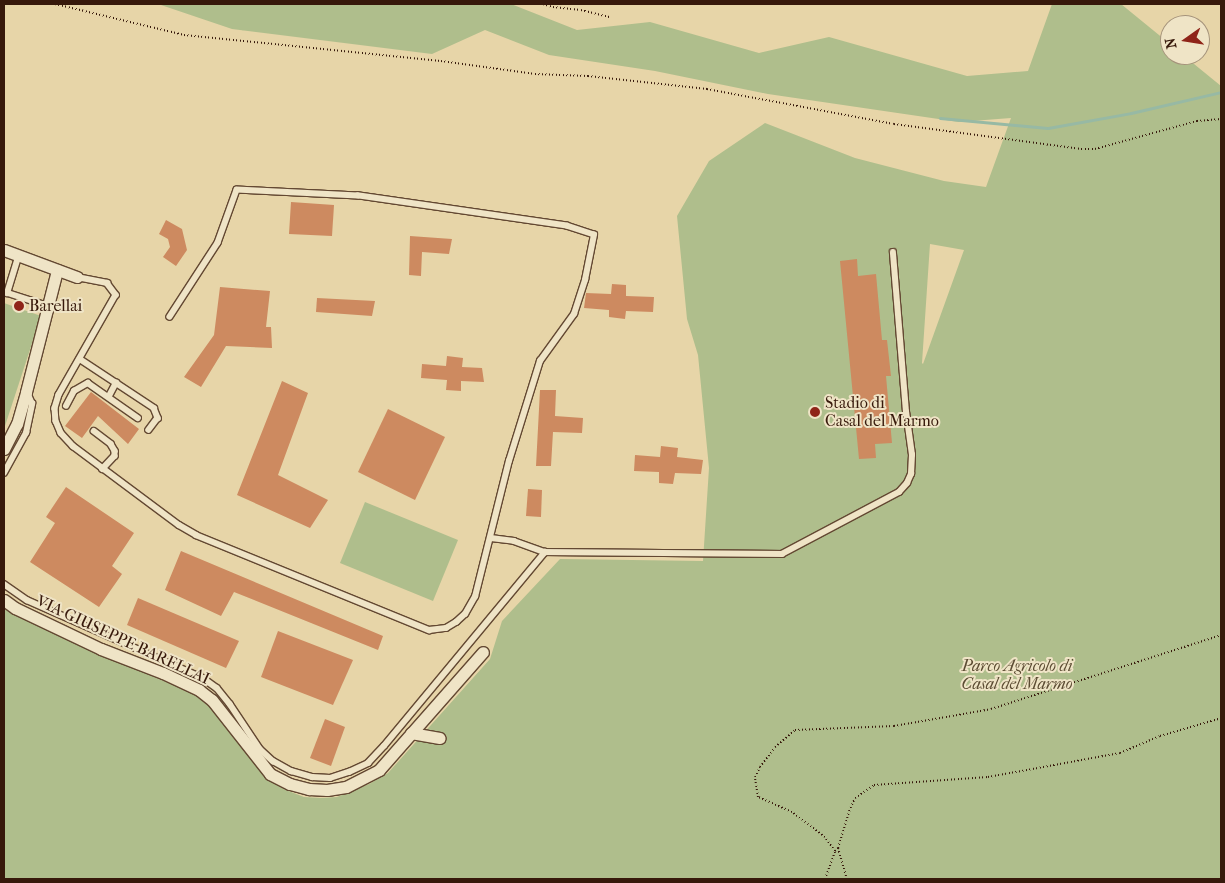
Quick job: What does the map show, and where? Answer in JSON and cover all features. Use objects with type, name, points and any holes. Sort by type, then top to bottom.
[{"type":"street","points":[[4,250],[77,277]]},
{"type":"street","points":[[4,449],[17,424],[57,270]]},
{"type":"street","name":"VIA GIUSEPPE BARELLAI","points":[[4,600],[15,608],[102,649],[163,673],[199,690],[212,700],[270,774],[290,784],[327,790],[358,781],[379,770],[483,652]]},
{"type":"street","points":[[411,733],[440,738]]},
{"type":"lane","points":[[77,277],[107,283],[116,295],[59,395],[55,408],[56,421],[61,433],[73,446],[179,525],[196,535],[429,630],[446,628],[465,614],[475,597],[509,461],[540,361],[574,314],[594,234],[568,226],[358,196],[237,190],[218,242],[170,317]]},
{"type":"lane","points":[[491,538],[514,541],[545,552],[782,554],[899,492],[907,483],[911,474],[912,455],[906,412],[894,253]]},
{"type":"lane","points":[[18,256],[8,293],[49,306]]},
{"type":"lane","points":[[80,359],[154,408],[158,418],[149,430]]},
{"type":"lane","points":[[109,396],[116,383]]},
{"type":"lane","points":[[66,406],[74,391],[82,384],[92,384],[138,418]]},
{"type":"lane","points":[[4,473],[26,434],[32,404],[26,392]]},
{"type":"lane","points":[[94,432],[111,444],[115,451],[115,456],[103,469]]},
{"type":"lane","points":[[4,584],[27,600],[203,678],[217,688],[260,749],[273,761],[291,771],[312,777],[330,778],[368,763],[545,552]]},
{"type":"path","points":[[56,4],[184,35],[441,61],[535,74],[588,76],[707,89],[894,124],[1082,149],[1094,149],[1196,121],[1221,119]]},
{"type":"path","points":[[543,4],[610,17]]},
{"type":"path","points":[[835,851],[825,837],[792,812],[758,797],[755,777],[774,747],[794,730],[894,726],[991,709],[1221,635]]},
{"type":"path","points":[[825,879],[855,798],[874,785],[988,777],[1120,753],[1160,736],[1221,718]]},
{"type":"path","points":[[838,848],[847,879]]},
{"type":"green space","name":"Parco Agricolo di Casal del Marmo","points":[[158,4],[511,4],[577,30],[650,22],[759,53],[829,37],[967,76],[1028,71],[1052,4],[1121,4],[1160,36],[1160,65],[1195,65],[1221,86],[1221,879],[4,879],[4,609],[103,656],[198,695],[224,723],[269,781],[286,790],[304,797],[337,797],[369,784],[388,773],[490,659],[502,621],[560,559],[703,561],[709,468],[698,355],[687,319],[677,216],[709,161],[765,123],[855,158],[944,181],[986,187],[1011,118],[959,122],[768,94],[655,71],[549,55],[485,30],[432,54],[232,29]],"holes":[[[930,244],[964,250],[923,364]]]},
{"type":"green space","points":[[4,303],[41,316],[4,429]]},
{"type":"green space","points":[[365,502],[458,540],[433,601],[340,563]]},
{"type":"building","points":[[291,202],[334,205],[332,236],[289,234]]},
{"type":"building","points":[[166,220],[182,229],[187,250],[176,266],[163,257],[170,247],[168,239],[159,234]]},
{"type":"building","points":[[410,236],[452,239],[449,254],[422,252],[421,276],[409,275]]},
{"type":"building","points":[[857,259],[858,276],[876,274],[882,340],[887,340],[891,376],[886,376],[892,443],[875,444],[876,458],[859,459],[840,261]]},
{"type":"building","points":[[612,284],[626,285],[626,296],[654,297],[653,312],[626,311],[625,319],[609,317],[609,310],[584,308],[586,293],[611,294]]},
{"type":"building","points":[[220,287],[270,291],[266,327],[271,327],[272,348],[226,346],[201,387],[184,377],[214,335]]},
{"type":"building","points":[[317,298],[375,301],[372,316],[316,312]]},
{"type":"building","points":[[447,356],[463,358],[462,367],[482,368],[484,382],[461,381],[461,391],[446,390],[447,380],[421,378],[422,364],[446,366]]},
{"type":"building","points":[[282,381],[308,393],[278,475],[328,500],[310,528],[237,495]]},
{"type":"building","points":[[540,390],[556,390],[555,416],[583,418],[582,433],[553,432],[551,466],[536,466]]},
{"type":"building","points":[[91,392],[139,429],[128,444],[98,416],[82,438],[65,426]]},
{"type":"building","points":[[388,409],[445,437],[415,500],[358,472]]},
{"type":"building","points":[[661,446],[678,448],[677,457],[703,460],[701,474],[675,473],[673,484],[659,483],[659,472],[634,471],[635,455],[660,457]]},
{"type":"building","points":[[66,487],[134,533],[112,566],[122,574],[99,607],[30,562],[55,523],[46,517]]},
{"type":"building","points":[[528,489],[542,490],[541,517],[526,516]]},
{"type":"building","points":[[181,551],[383,636],[378,650],[234,592],[221,616],[165,590]]},
{"type":"building","points":[[138,598],[239,641],[226,668],[127,625]]},
{"type":"building","points":[[278,631],[353,660],[333,705],[261,677]]},
{"type":"building","points":[[325,719],[345,727],[331,766],[310,758]]},
{"type":"waterway","points":[[940,118],[1048,128],[1131,113],[1221,92]]},
{"type":"place","name":"Barellai","points":[[19,306]]},
{"type":"place","name":"Stadio di Casal del Marmo","points":[[815,412]]}]
